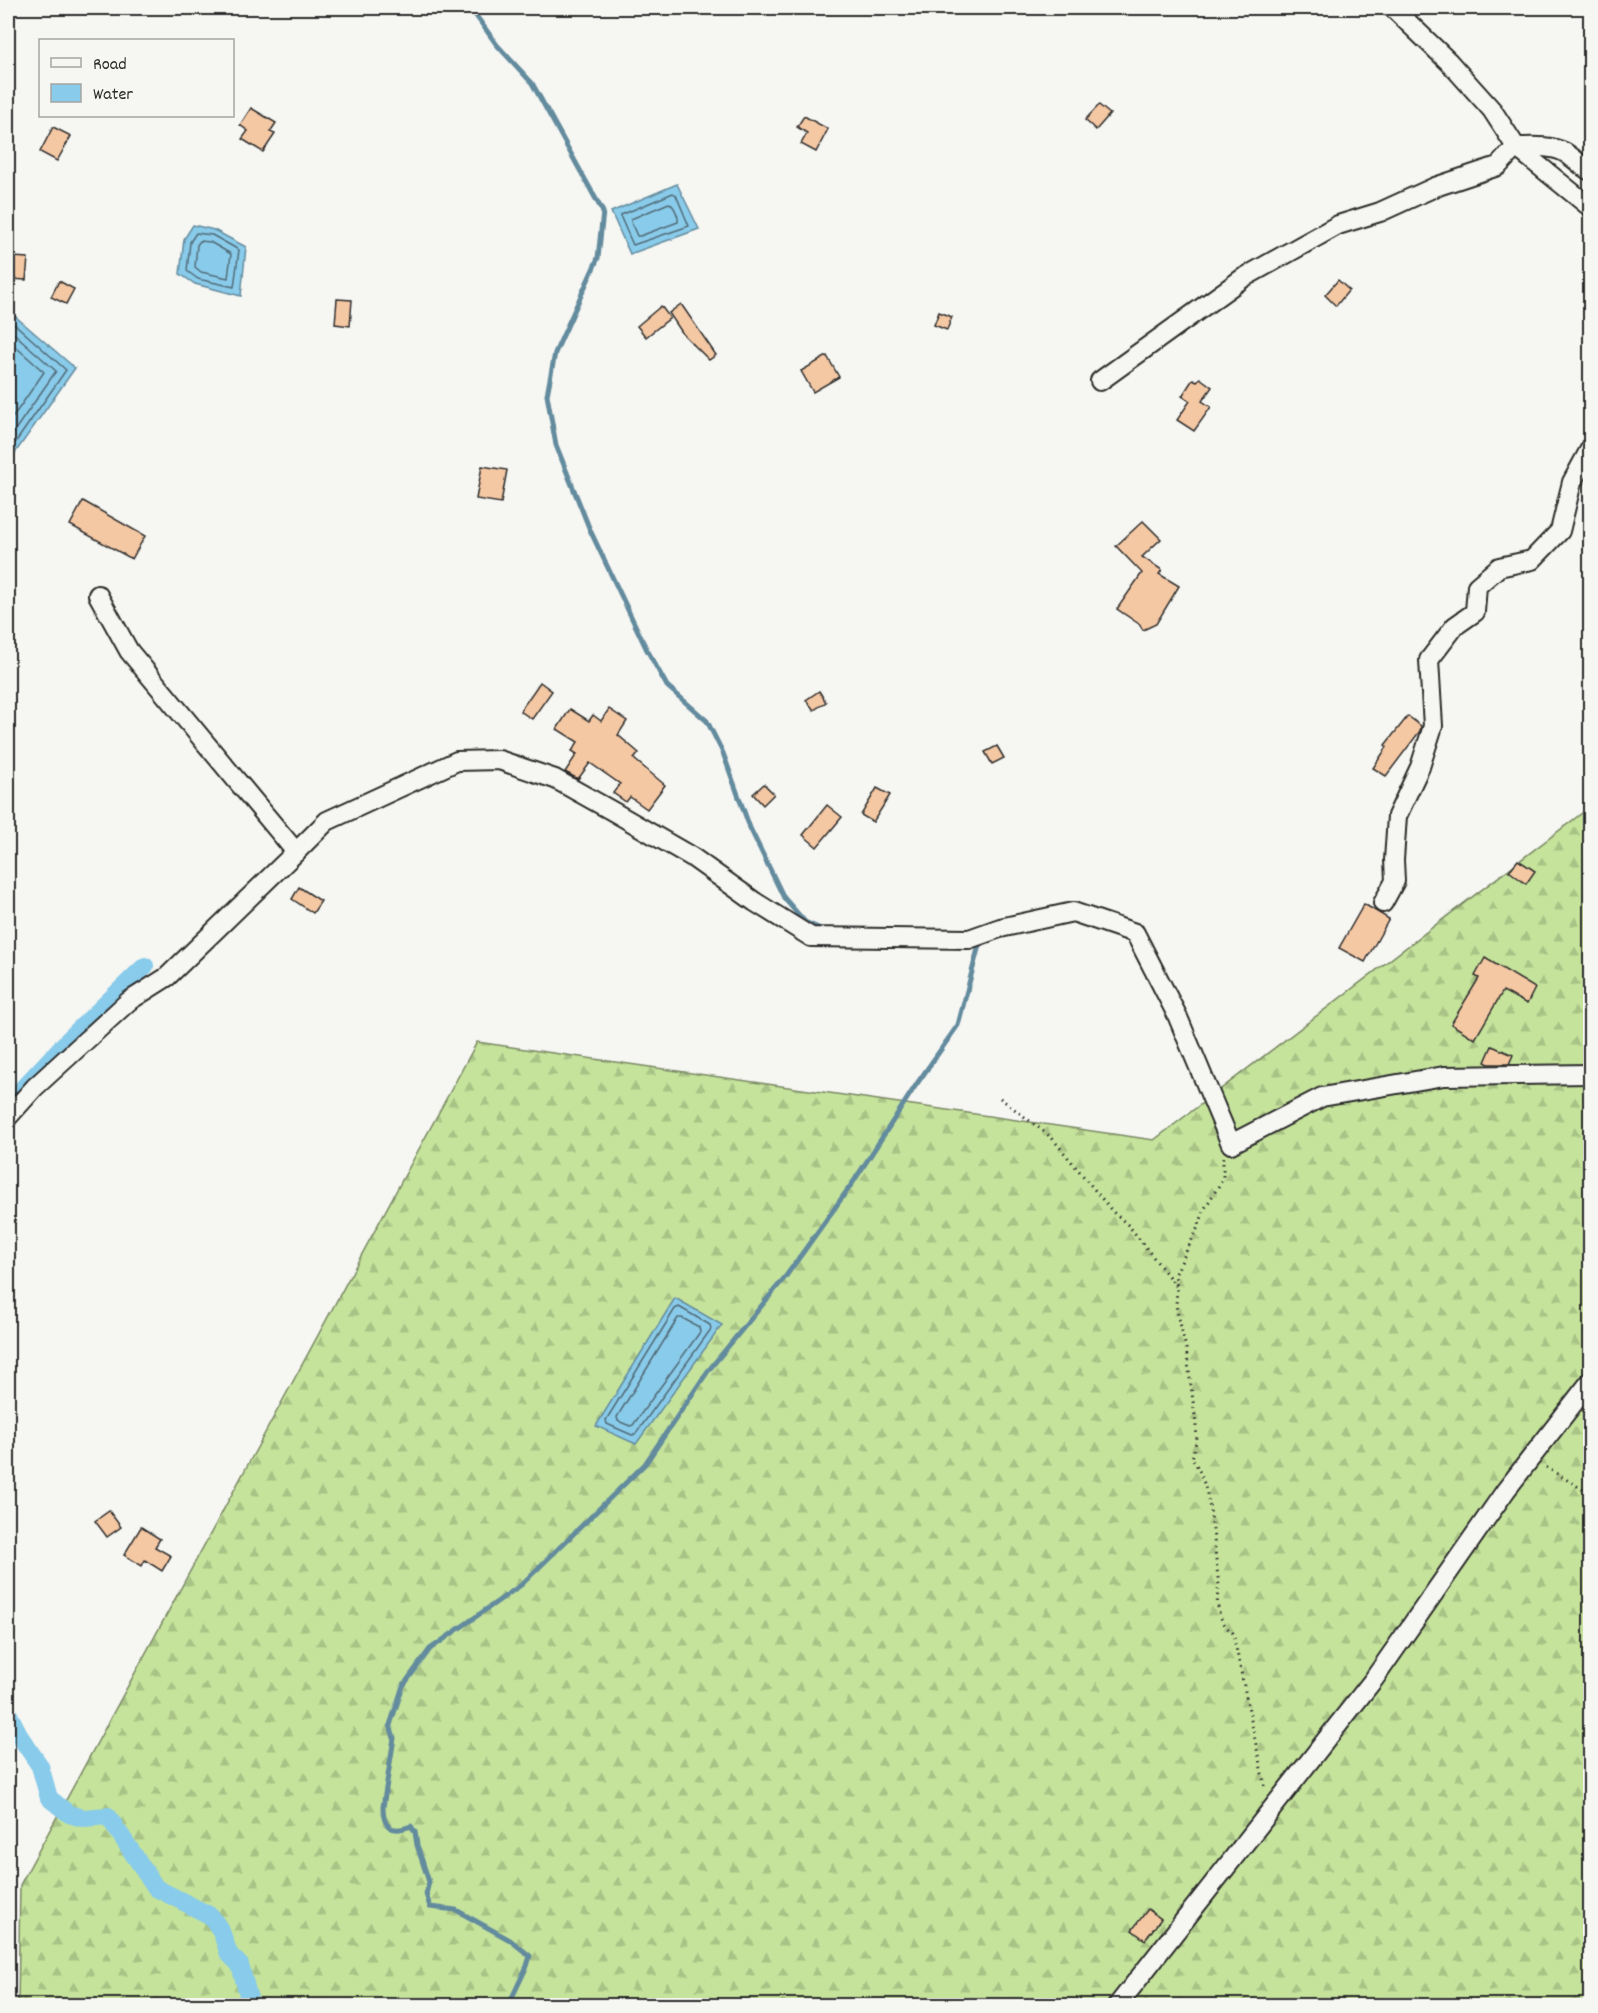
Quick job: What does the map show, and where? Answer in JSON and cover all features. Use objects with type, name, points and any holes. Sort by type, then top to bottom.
[{"type":"street","points":[[1393,8],[1449,62],[1492,110],[1516,147],[1590,207]]},
{"type":"street","points":[[1100,381],[1243,278],[1328,230],[1498,166],[1516,147],[1541,147],[1563,151],[1590,171]]},
{"type":"street","points":[[1383,903],[1395,881],[1397,816],[1420,767],[1433,726],[1430,660],[1455,626],[1475,612],[1477,586],[1499,567],[1532,560],[1560,531],[1572,482],[1590,449]]},
{"type":"street","points":[[98,595],[129,651],[296,852]]},
{"type":"street","points":[[8,1117],[35,1087],[129,1001],[167,977],[327,821],[458,761],[499,760],[555,779],[692,857],[755,902],[812,937],[969,939],[1000,928],[1073,912],[1135,933],[1177,1015],[1231,1144],[1322,1097],[1444,1076],[1590,1074]]},
{"type":"street","points":[[1117,2006],[1374,1679],[1506,1490],[1590,1382]]},
{"type":"path","points":[[1000,1098],[1052,1138],[1112,1211],[1129,1226],[1177,1287]]},
{"type":"path","points":[[1223,1150],[1223,1179],[1204,1208],[1199,1225],[1175,1275],[1176,1306],[1186,1348],[1195,1416],[1197,1437],[1191,1459],[1199,1468],[1209,1506],[1218,1586],[1218,1611],[1224,1625],[1233,1633],[1270,1811]]},
{"type":"path","points":[[1532,1458],[1590,1494]]},
{"type":"green space","points":[[1590,807],[1590,2005],[18,2006],[20,1885],[477,1042],[1154,1140]]},
{"type":"water","points":[[677,184],[699,229],[630,254],[611,212]]},
{"type":"water","points":[[193,225],[214,230],[246,247],[241,296],[195,284],[180,274],[184,239]]},
{"type":"water","points":[[9,311],[75,368],[8,463],[8,313]]},
{"type":"water","points":[[675,1298],[722,1325],[636,1444],[596,1426]]},
{"type":"building","points":[[1099,105],[1110,114],[1096,130],[1085,120]]},
{"type":"building","points":[[251,108],[276,123],[270,132],[275,134],[263,152],[242,139],[248,131],[240,125]]},
{"type":"building","points":[[804,116],[828,129],[816,152],[801,144],[807,133],[797,127]]},
{"type":"building","points":[[53,127],[71,136],[57,161],[40,152]]},
{"type":"building","points":[[12,257],[28,258],[26,280],[11,279]]},
{"type":"building","points":[[1338,280],[1349,290],[1336,306],[1325,295]]},
{"type":"building","points":[[59,281],[74,289],[66,304],[51,297]]},
{"type":"building","points":[[337,299],[352,300],[350,326],[335,324]]},
{"type":"building","points":[[681,304],[716,355],[709,360],[683,334],[669,313]]},
{"type":"building","points":[[661,306],[670,318],[646,337],[637,326]]},
{"type":"building","points":[[939,312],[952,317],[947,330],[934,325]]},
{"type":"building","points":[[827,356],[839,377],[813,392],[801,371]]},
{"type":"building","points":[[1200,378],[1212,387],[1202,401],[1211,407],[1194,431],[1177,420],[1190,401],[1182,396],[1193,379],[1197,381]]},
{"type":"building","points":[[482,466],[507,470],[501,503],[476,499]]},
{"type":"building","points":[[83,501],[145,536],[132,559],[70,525]]},
{"type":"building","points":[[1143,521],[1161,539],[1142,557],[1162,570],[1159,574],[1179,586],[1156,624],[1143,630],[1139,624],[1117,609],[1142,573],[1116,546]]},
{"type":"building","points":[[540,682],[552,691],[532,719],[520,711]]},
{"type":"building","points":[[819,691],[826,702],[814,710],[806,700]]},
{"type":"building","points":[[570,709],[589,721],[593,715],[601,721],[609,709],[627,721],[618,735],[639,753],[634,759],[665,785],[647,809],[630,797],[626,802],[613,793],[620,784],[590,763],[578,779],[565,772],[577,754],[572,751],[578,742],[557,729]]},
{"type":"building","points":[[1408,716],[1421,726],[1420,731],[1386,776],[1373,768],[1387,747],[1385,745]]},
{"type":"building","points":[[997,746],[1004,758],[992,764],[985,752]]},
{"type":"building","points":[[764,784],[774,794],[763,805],[753,794]]},
{"type":"building","points":[[877,788],[890,795],[873,822],[861,815]]},
{"type":"building","points":[[827,805],[842,817],[817,847],[803,835]]},
{"type":"building","points":[[1518,860],[1535,871],[1526,884],[1509,871]]},
{"type":"building","points":[[299,887],[321,901],[313,913],[292,899]]},
{"type":"building","points":[[1364,904],[1389,919],[1365,962],[1339,948]]},
{"type":"building","points":[[1485,958],[1535,988],[1527,1004],[1503,991],[1475,1039],[1451,1024],[1479,978],[1475,976]]},
{"type":"building","points":[[1492,1046],[1513,1055],[1509,1064],[1485,1062]]},
{"type":"building","points":[[109,1511],[121,1527],[107,1537],[95,1521]]},
{"type":"building","points":[[141,1527],[160,1539],[155,1547],[171,1556],[162,1571],[145,1560],[142,1566],[124,1555]]},
{"type":"building","points":[[1148,1909],[1161,1919],[1145,1940],[1132,1930]]},
{"type":"waterway","points":[[474,8],[474,13],[497,45],[532,83],[603,212],[598,258],[555,353],[547,395],[556,445],[590,530],[646,648],[667,686],[707,721],[723,753],[750,828],[784,898],[805,922],[823,930]]},
{"type":"waterway","points":[[508,2006],[530,1956],[510,1940],[456,1910],[430,1907],[426,1894],[429,1882],[415,1832],[411,1826],[393,1829],[387,1824],[383,1814],[394,1738],[390,1725],[403,1686],[430,1649],[521,1585],[645,1464],[708,1371],[786,1276],[854,1181],[958,1025],[979,945]]},
{"type":"waterway","points":[[8,1104],[70,1038],[145,966]]},
{"type":"waterway","points":[[8,1713],[40,1766],[49,1798],[69,1814],[83,1818],[108,1816],[156,1888],[211,1916],[221,1931],[229,1954],[240,1965],[251,2006]]}]
